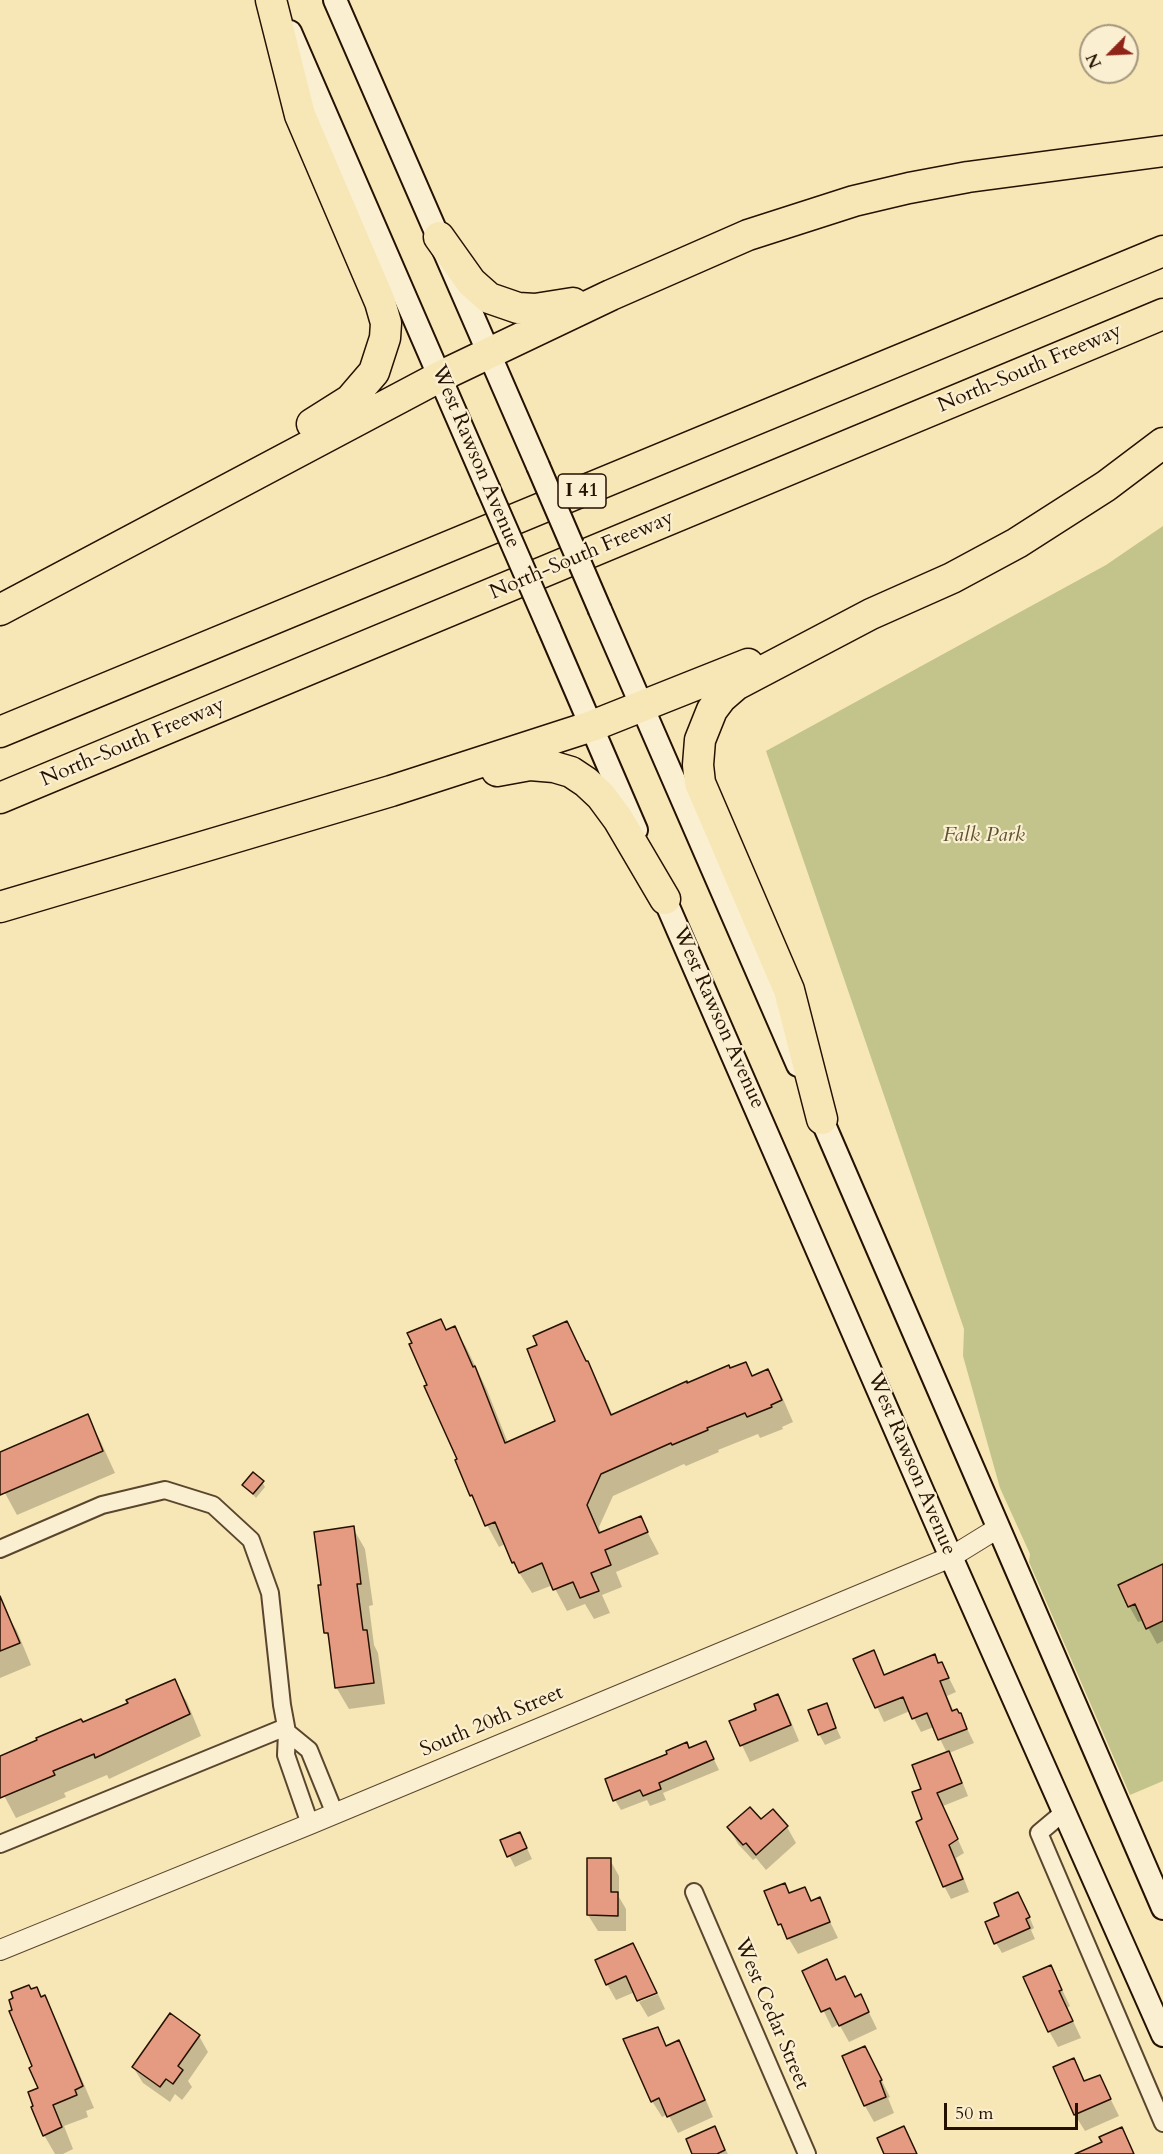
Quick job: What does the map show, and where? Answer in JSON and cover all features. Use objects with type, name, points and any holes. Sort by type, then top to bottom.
[{"type":"highway","points":[[174,516],[228,475],[350,400],[374,372],[385,338],[386,323],[380,302],[300,115],[271,0]]},
{"type":"highway","points":[[0,610],[441,376],[611,295],[748,235],[854,201],[909,188],[968,177],[1163,151]]},
{"type":"highway","points":[[439,237],[471,282],[489,298],[504,305],[535,309],[611,295]]},
{"type":"highway","name":"I 41","points":[[0,732],[1163,251]]},
{"type":"highway","name":"North-South Freeway","points":[[0,798],[1163,314]]},
{"type":"highway","points":[[0,907],[391,791],[592,726],[641,707],[871,614],[952,578],[1017,543],[1106,486],[1163,443]]},
{"type":"highway","points":[[822,1119],[789,990],[700,783],[698,753],[702,733],[712,710],[721,698],[736,685],[871,614]]},
{"type":"highway","points":[[391,791],[448,784],[530,765],[554,767],[571,772],[586,782],[618,819],[665,899]]},
{"type":"main road","name":"West Rawson Avenue","points":[[276,0],[441,376],[951,1557],[1163,2035]]},
{"type":"main road","points":[[336,2],[1163,1908]]},
{"type":"street","points":[[0,1550],[102,1505],[165,1490],[213,1505],[251,1540],[270,1593],[286,1730],[286,1755],[310,1824]]},
{"type":"street","name":"South 20th Street","points":[[0,1950],[335,1814],[951,1557],[998,1528]]},
{"type":"street","points":[[286,1730],[309,1750],[335,1814]]},
{"type":"street","points":[[0,1844],[286,1730]]},
{"type":"street","points":[[1064,1812],[1040,1833],[1163,2123]]},
{"type":"street","name":"West Cedar Street","points":[[694,1892],[807,2154]]},
{"type":"green space","name":"Falk Park","points":[[1163,526],[1163,1781],[1130,1795],[1029,1562],[1030,1554],[1000,1488],[963,1356],[964,1329],[766,751],[1106,565]]},
{"type":"building","points":[[441,1319],[446,1330],[455,1326],[473,1367],[475,1366],[505,1443],[555,1421],[527,1349],[537,1345],[533,1336],[567,1321],[588,1361],[611,1415],[687,1381],[687,1383],[729,1365],[730,1368],[746,1362],[752,1376],[768,1369],[782,1400],[771,1405],[772,1407],[747,1417],[745,1413],[601,1474],[587,1505],[599,1533],[641,1516],[648,1532],[605,1550],[611,1565],[591,1573],[599,1591],[580,1598],[573,1582],[553,1590],[542,1563],[519,1573],[514,1562],[512,1563],[495,1522],[485,1526],[472,1495],[470,1496],[455,1460],[457,1459],[424,1386],[427,1385],[409,1344],[412,1343],[407,1333]]},
{"type":"building","points":[[88,1414],[103,1451],[0,1495],[0,1452]]},
{"type":"building","points":[[253,1472],[264,1481],[253,1494],[242,1485]]},
{"type":"building","points":[[354,1526],[361,1584],[357,1584],[363,1630],[367,1630],[374,1683],[335,1688],[328,1633],[324,1633],[314,1532]]},
{"type":"building","points":[[1163,1564],[1163,1621],[1146,1629],[1135,1604],[1128,1607],[1118,1585]]},
{"type":"building","points":[[0,1596],[20,1643],[0,1651]]},
{"type":"building","points":[[874,1650],[884,1675],[935,1654],[938,1663],[942,1662],[949,1678],[940,1681],[952,1711],[957,1709],[961,1713],[967,1729],[938,1740],[927,1713],[912,1719],[903,1697],[875,1708],[853,1659]]},
{"type":"building","points":[[175,1679],[190,1714],[95,1758],[94,1754],[53,1771],[55,1775],[0,1798],[0,1756],[81,1719],[83,1722],[128,1703],[126,1700]]},
{"type":"building","points":[[778,1694],[791,1725],[740,1746],[729,1721],[756,1710],[754,1704]]},
{"type":"building","points":[[827,1703],[836,1728],[818,1735],[808,1710]]},
{"type":"building","points":[[706,1741],[714,1759],[659,1783],[661,1789],[643,1796],[640,1790],[613,1801],[605,1779],[667,1754],[666,1751],[687,1742],[689,1748]]},
{"type":"building","points":[[949,1751],[962,1783],[937,1793],[958,1839],[949,1845],[963,1879],[943,1887],[916,1822],[922,1819],[912,1792],[921,1789],[912,1765]]},
{"type":"building","points":[[750,1807],[761,1819],[773,1809],[788,1826],[756,1855],[746,1843],[743,1845],[727,1827]]},
{"type":"building","points":[[520,1832],[527,1848],[507,1857],[500,1840]]},
{"type":"building","points":[[587,1858],[611,1858],[611,1892],[618,1892],[618,1916],[587,1915]]},
{"type":"building","points":[[785,1883],[789,1893],[805,1887],[811,1901],[820,1897],[830,1922],[787,1939],[781,1924],[778,1925],[764,1891]]},
{"type":"building","points":[[1018,1892],[1030,1917],[1026,1919],[1030,1928],[994,1944],[985,1922],[999,1916],[994,1903]]},
{"type":"building","points":[[633,1943],[657,1993],[637,2001],[626,1976],[606,1985],[595,1960]]},
{"type":"building","points":[[827,1959],[836,1980],[845,1976],[855,1997],[861,1994],[869,2012],[839,2026],[830,2008],[821,2012],[802,1971]]},
{"type":"building","points":[[1051,1965],[1062,1990],[1059,1991],[1073,2021],[1048,2032],[1023,1977]]},
{"type":"building","points":[[29,1985],[31,1989],[37,1987],[41,1997],[45,1995],[83,2086],[75,2090],[77,2095],[53,2105],[62,2127],[43,2136],[31,2107],[33,2106],[28,2092],[38,2088],[29,2068],[32,2066],[9,2011],[12,2010],[9,2000],[13,1998],[11,1992]]},
{"type":"building","points":[[170,2013],[200,2035],[178,2066],[183,2070],[173,2084],[166,2079],[160,2087],[132,2067]]},
{"type":"building","points":[[658,2027],[666,2046],[679,2040],[705,2100],[667,2117],[659,2098],[651,2102],[623,2039]]},
{"type":"building","points":[[865,2046],[882,2080],[880,2081],[886,2097],[864,2106],[842,2056]]},
{"type":"building","points":[[1074,2058],[1084,2081],[1100,2075],[1111,2099],[1074,2115],[1053,2067]]},
{"type":"building","points":[[715,2126],[725,2150],[717,2154],[692,2154],[686,2139]]},
{"type":"building","points":[[904,2126],[917,2154],[884,2154],[877,2138]]},
{"type":"building","points":[[1122,2127],[1134,2154],[1075,2154],[1102,2142],[1099,2137]]}]
